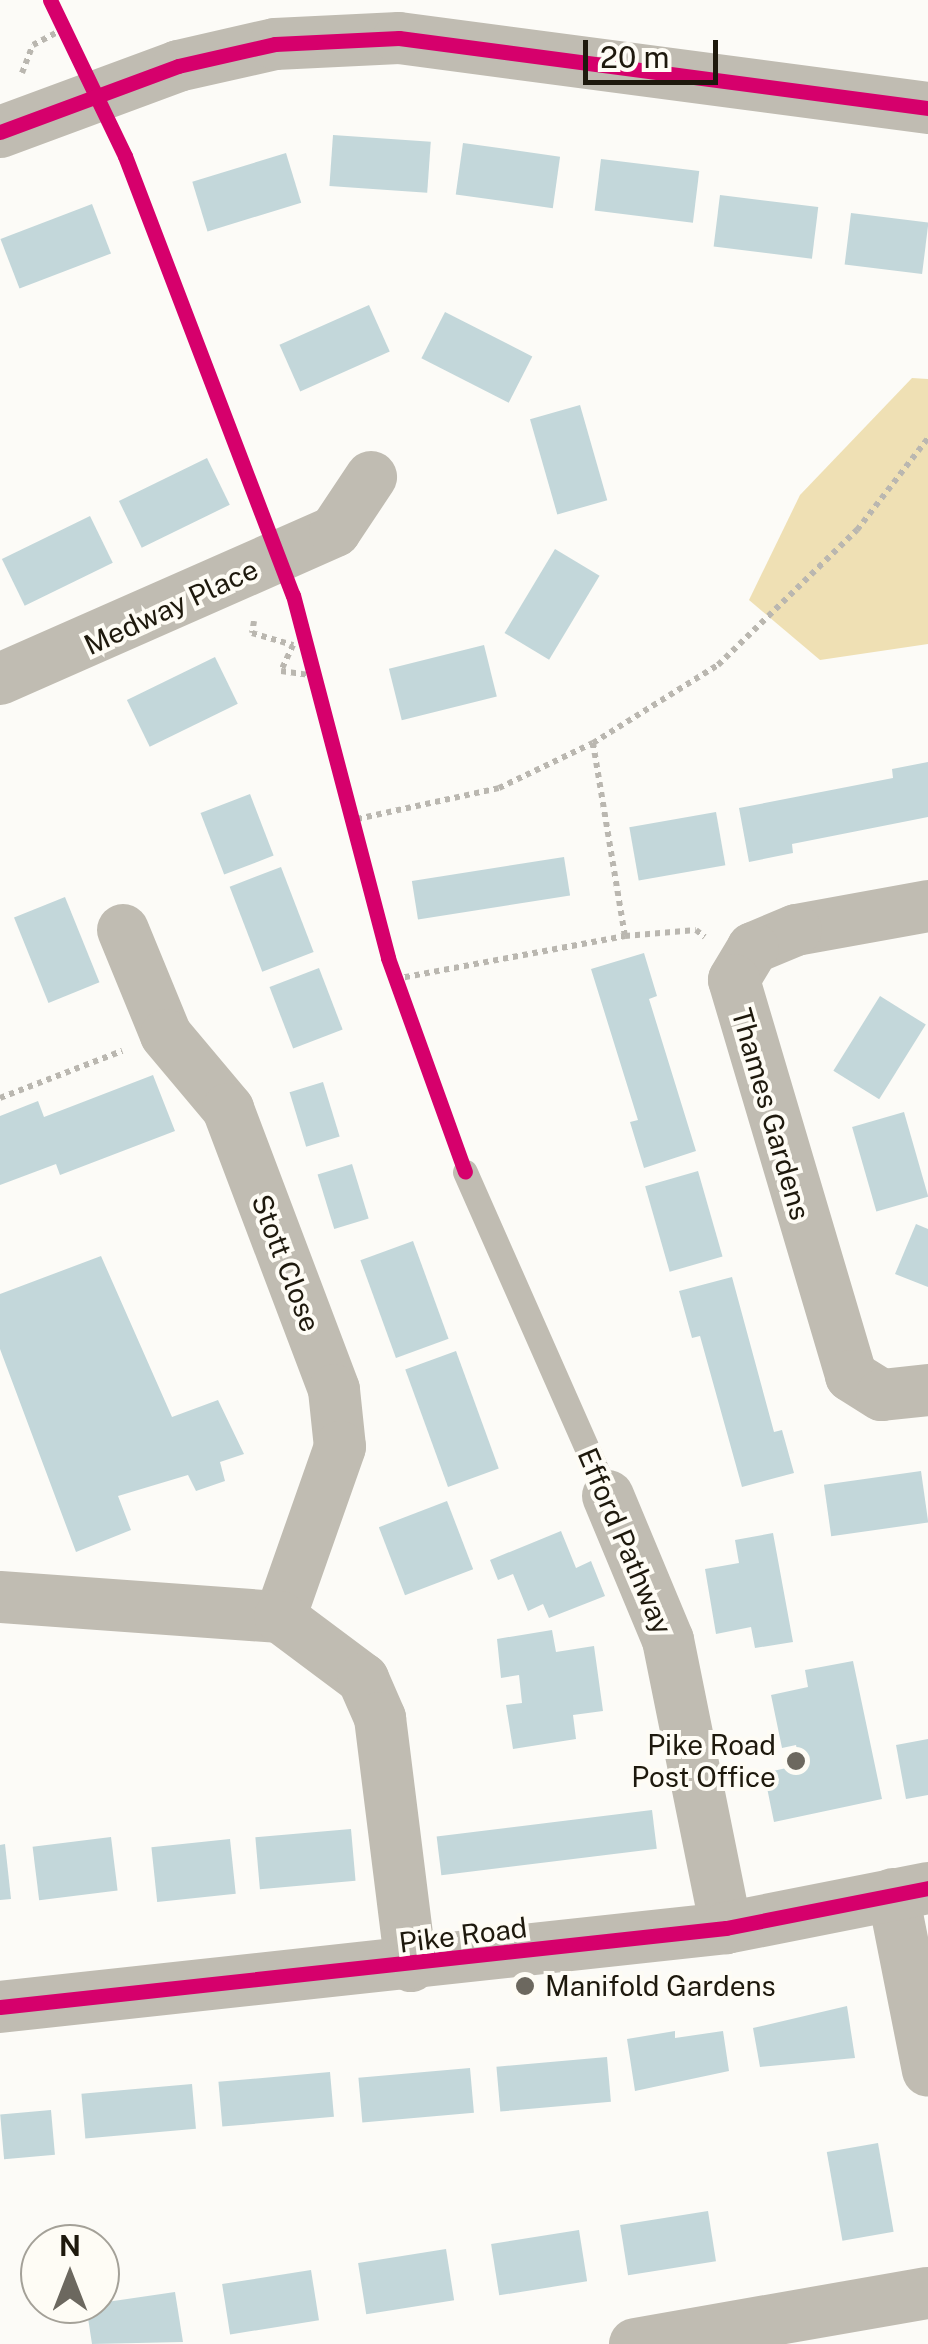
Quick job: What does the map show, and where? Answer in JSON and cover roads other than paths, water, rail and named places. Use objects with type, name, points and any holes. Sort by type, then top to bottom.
[{"type":"street","points":[[0,132],[178,66],[276,44],[399,38],[928,108]]},
{"type":"street","name":"Medway Place","points":[[0,679],[336,531],[371,477]]},
{"type":"street","name":"Thames Gardens","points":[[928,906],[796,930],[753,948],[734,980],[741,1024],[851,1376],[882,1395],[928,1390]]},
{"type":"street","name":"Stott Close","points":[[122,930],[164,1031],[228,1109],[334,1390],[340,1447],[280,1618]]},
{"type":"street","name":"Efford Pathway","points":[[608,1496],[668,1640],[726,1928]]},
{"type":"street","points":[[0,1597],[280,1618],[363,1679],[380,1718],[412,1966]]},
{"type":"street","points":[[910,1891],[928,2071]]},
{"type":"street","name":"Pike Road","points":[[0,2007],[412,1966],[726,1928],[910,1891]]},
{"type":"street","points":[[635,2344],[928,2293]]},
{"type":"lane","name":"Efford Pathway","points":[[464,1172],[608,1496]]},
{"type":"place","name":"Pike Road Post Office","points":[[796,1761]]},
{"type":"place","name":"Manifold Gardens","points":[[525,1986]]}]
